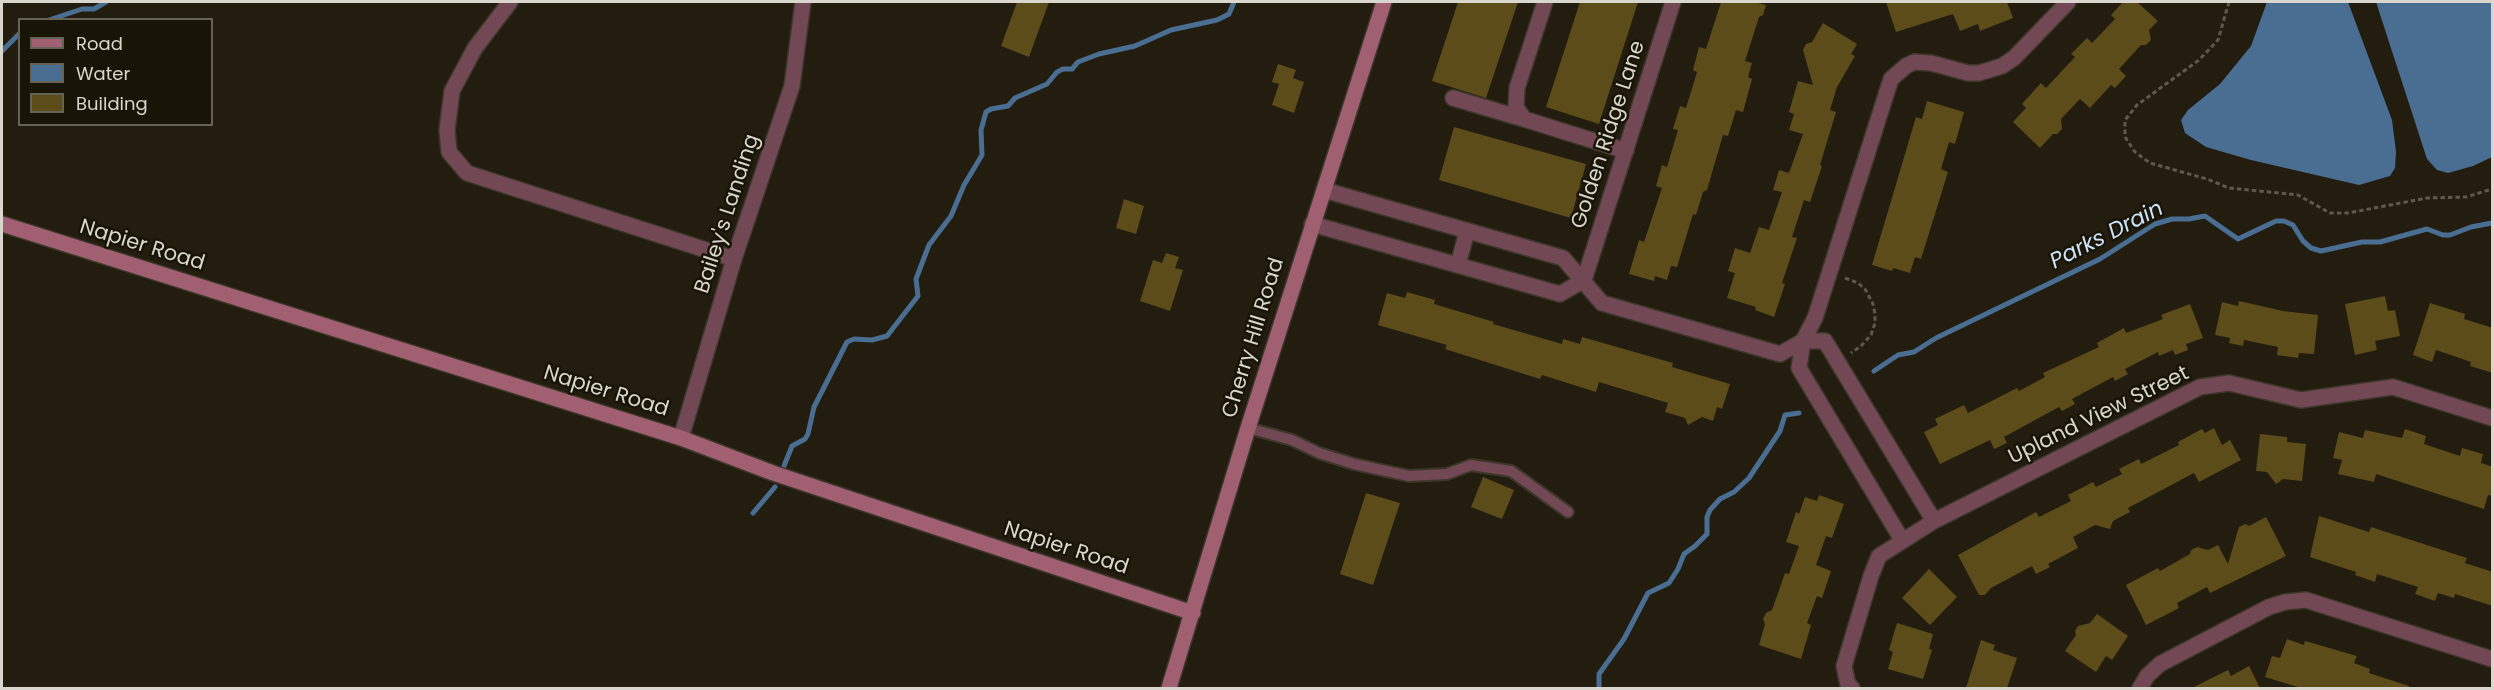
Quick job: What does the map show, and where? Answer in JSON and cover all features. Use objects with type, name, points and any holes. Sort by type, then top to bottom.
[{"type":"street","points":[[510,2],[475,48],[453,92],[447,130],[449,153],[467,173],[734,259]]},
{"type":"street","name":"Bailey's Landing","points":[[681,438],[734,259],[792,86],[803,2]]},
{"type":"street","name":"Cherry Hill Road","points":[[1169,688],[1248,428],[1384,2]]},
{"type":"street","points":[[1524,119],[1516,107],[1517,88],[1545,2]]},
{"type":"street","name":"Golden Ridge Lane","points":[[1584,280],[1673,2]]},
{"type":"street","points":[[1902,540],[1798,369],[1803,341],[1815,318],[1891,79],[1898,71],[1914,62],[1930,63],[1968,73],[1979,73],[2002,66],[2014,58],[2068,2]]},
{"type":"street","points":[[1453,98],[1626,151]]},
{"type":"street","points":[[1324,190],[1563,258],[1602,303],[1780,354],[1803,341],[1824,342],[1934,521]]},
{"type":"street","name":"Napier Road","points":[[2,224],[681,438],[773,473],[1192,613]]},
{"type":"street","points":[[1312,224],[1560,294],[1584,280]]},
{"type":"street","points":[[1458,265],[1467,231]]},
{"type":"street","name":"Upland View Street","points":[[1852,688],[1848,685],[1844,666],[1879,556],[1934,521],[2200,387],[2229,383],[2301,400],[2393,387],[2493,418]]},
{"type":"street","points":[[2140,688],[2147,676],[2160,664],[2269,607],[2285,602],[2306,600],[2493,659]]},
{"type":"lane","points":[[1248,428],[1292,440],[1319,453],[1354,464],[1409,476],[1447,474],[1472,465],[1511,471],[1568,512]]},
{"type":"path","points":[[2229,2],[2218,40],[2199,60],[2137,105],[2125,120],[2125,137],[2135,152],[2150,163],[2207,178],[2229,188],[2298,195],[2330,213],[2348,213],[2427,198],[2466,197],[2493,189]]},
{"type":"path","points":[[1838,274],[1858,283],[1865,289],[1870,296],[1875,314],[1875,323],[1870,334],[1861,346],[1845,358]]},
{"type":"water","points":[[2267,2],[2348,2],[2392,120],[2396,152],[2395,168],[2390,176],[2359,185],[2206,147],[2185,133],[2181,120],[2188,110],[2220,84],[2251,46]]},
{"type":"water","points":[[2376,2],[2492,2],[2492,157],[2473,166],[2448,173],[2437,170],[2427,159]]},
{"type":"building","points":[[1017,2],[1049,2],[1029,57],[1001,46]]},
{"type":"building","points":[[1458,2],[1518,2],[1486,98],[1432,81]]},
{"type":"building","points":[[1580,2],[1638,2],[1599,124],[1546,107]]},
{"type":"building","points":[[1721,2],[1755,2],[1766,5],[1763,15],[1759,17],[1745,61],[1752,63],[1748,77],[1752,79],[1743,112],[1736,110],[1728,136],[1723,135],[1707,190],[1703,192],[1696,215],[1693,214],[1677,267],[1671,266],[1667,280],[1655,276],[1654,281],[1629,274],[1639,240],[1644,242],[1662,188],[1656,186],[1662,165],[1667,167],[1678,130],[1673,129],[1680,106],[1686,108],[1697,72],[1693,70],[1699,47],[1706,49]]},
{"type":"building","points":[[1886,2],[2007,2],[2013,18],[1980,31],[1978,24],[1960,31],[1953,14],[1896,32]]},
{"type":"building","points":[[2123,2],[2137,2],[2158,21],[2149,30],[2151,40],[2146,45],[2141,45],[2119,69],[2126,76],[2115,88],[2111,85],[2090,108],[2080,99],[2061,119],[2062,129],[2057,134],[2053,134],[2040,148],[2013,122],[2026,108],[2022,104],[2041,83],[2046,88],[2075,57],[2071,54],[2087,38],[2092,43],[2115,19],[2111,15]]},
{"type":"building","points":[[1823,23],[1857,44],[1851,54],[1855,56],[1837,87],[1830,110],[1836,112],[1820,165],[1822,166],[1810,202],[1804,200],[1792,237],[1797,238],[1782,283],[1785,284],[1774,317],[1755,310],[1756,307],[1727,298],[1735,273],[1728,271],[1735,248],[1750,253],[1759,227],[1769,230],[1782,192],[1773,190],[1779,170],[1789,173],[1803,134],[1789,130],[1794,114],[1789,112],[1798,81],[1813,85],[1803,50],[1806,44],[1812,42]]},
{"type":"building","points":[[1278,64],[1296,70],[1293,78],[1304,82],[1294,113],[1272,105],[1279,84],[1272,82]]},
{"type":"building","points":[[1927,101],[1964,112],[1955,144],[1949,142],[1941,169],[1948,172],[1921,259],[1915,257],[1910,273],[1893,268],[1892,271],[1872,265],[1916,117],[1922,119]]},
{"type":"building","points":[[1454,127],[1586,164],[1571,218],[1439,180]]},
{"type":"building","points":[[1124,199],[1144,206],[1136,234],[1116,228]]},
{"type":"building","points":[[1166,253],[1179,257],[1175,268],[1183,270],[1170,311],[1140,301],[1153,260],[1162,263]]},
{"type":"building","points":[[1407,292],[1435,300],[1434,304],[1494,322],[1493,324],[1562,344],[1563,339],[1580,344],[1582,337],[1673,363],[1672,367],[1730,384],[1722,409],[1717,407],[1713,421],[1702,417],[1688,425],[1685,418],[1665,412],[1668,403],[1599,382],[1596,392],[1542,375],[1540,379],[1445,349],[1447,345],[1378,325],[1387,293],[1405,298]]},
{"type":"building","points":[[2385,296],[2388,311],[2395,310],[2400,336],[2375,341],[2377,350],[2355,355],[2345,304]]},
{"type":"building","points":[[2239,301],[2283,311],[2318,315],[2314,354],[2299,353],[2298,358],[2277,355],[2278,347],[2244,340],[2243,346],[2229,343],[2230,338],[2215,335],[2222,302],[2238,306]]},
{"type":"building","points":[[2430,303],[2465,314],[2464,319],[2493,328],[2493,373],[2470,366],[2471,362],[2436,350],[2432,362],[2413,355]]},
{"type":"building","points":[[2190,304],[2203,338],[2186,344],[2188,350],[2175,355],[2173,350],[2159,356],[2158,352],[2125,369],[2128,374],[2115,381],[2113,377],[2072,399],[2075,404],[2062,411],[2059,407],[2004,437],[2007,443],[1994,449],[1990,440],[1940,464],[1924,432],[1938,425],[1935,419],[1964,405],[1968,413],[2017,388],[2019,391],[2045,377],[2043,373],[2099,347],[2097,343],[2124,328],[2126,333],[2163,319],[2161,315]]},
{"type":"building","points":[[2214,428],[2222,445],[2230,440],[2241,460],[2199,482],[2194,473],[2128,508],[2130,512],[2113,521],[2110,529],[2095,525],[2073,537],[2078,548],[2048,564],[2050,567],[2036,574],[2032,566],[1991,588],[1985,595],[1979,595],[1958,555],[2036,512],[2039,517],[2071,501],[2068,495],[2093,482],[2096,487],[2122,474],[2119,469],[2139,459],[2141,464],[2179,445],[2178,442],[2202,429],[2205,433]]},
{"type":"building","points":[[2405,429],[2426,436],[2424,444],[2460,456],[2462,448],[2483,454],[2481,463],[2493,467],[2493,496],[2488,495],[2484,509],[2376,474],[2374,482],[2338,474],[2342,460],[2333,458],[2339,432],[2363,438],[2365,430],[2402,438]]},
{"type":"building","points":[[2260,434],[2287,437],[2287,442],[2306,444],[2302,481],[2283,479],[2276,484],[2267,472],[2256,471]]},
{"type":"building","points":[[1483,477],[1514,490],[1502,519],[1471,507]]},
{"type":"building","points":[[1366,493],[1400,503],[1373,585],[1340,574]]},
{"type":"building","points":[[1819,495],[1844,504],[1832,538],[1826,536],[1816,565],[1831,571],[1822,598],[1817,596],[1807,623],[1811,625],[1801,659],[1759,645],[1765,624],[1763,619],[1766,613],[1772,610],[1785,573],[1789,574],[1799,546],[1786,542],[1796,512],[1799,514],[1805,497],[1817,501]]},
{"type":"building","points":[[2319,516],[2369,532],[2371,527],[2467,558],[2465,563],[2493,572],[2493,606],[2455,594],[2454,598],[2438,593],[2435,601],[2415,594],[2418,587],[2377,574],[2375,582],[2355,575],[2356,572],[2310,557]]},
{"type":"building","points":[[2266,517],[2286,556],[2210,593],[2207,587],[2177,603],[2179,608],[2146,625],[2126,585],[2158,568],[2160,571],[2190,554],[2191,550],[2197,547],[2208,550],[2218,545],[2228,564],[2239,527],[2245,524],[2249,526]]},
{"type":"building","points":[[1929,569],[1957,597],[1930,625],[1902,598]]},
{"type":"building","points":[[2097,614],[2128,636],[2112,660],[2106,656],[2096,672],[2065,651],[2076,635],[2075,631],[2078,626],[2090,623]]},
{"type":"building","points":[[1897,623],[1933,634],[1929,649],[1932,650],[1923,679],[1888,669],[1893,652],[1889,650]]},
{"type":"building","points":[[2287,639],[2304,645],[2305,641],[2357,656],[2354,663],[2370,669],[2369,673],[2409,686],[2408,688],[2301,688],[2265,677],[2272,656],[2280,658]]},
{"type":"building","points":[[1981,640],[1995,645],[1993,650],[2017,658],[2007,688],[1966,688]]},
{"type":"building","points":[[2249,666],[2260,688],[2192,688],[2228,670],[2231,676]]},
{"type":"waterway","points":[[55,18],[82,9],[94,9],[106,2]]},
{"type":"waterway","points":[[784,466],[792,446],[805,439],[808,434],[814,407],[847,342],[854,339],[872,340],[887,336],[918,296],[916,279],[929,245],[951,216],[964,185],[982,155],[981,130],[986,112],[1008,106],[1015,98],[1047,84],[1057,72],[1072,69],[1078,62],[1099,54],[1135,46],[1171,30],[1217,20],[1229,14],[1234,2]]},
{"type":"waterway","points":[[2,51],[18,35]]},
{"type":"waterway","name":"Parks Drain","points":[[1874,371],[1898,355],[1914,352],[1936,338],[2100,259],[2155,224],[2172,219],[2205,216],[2238,239],[2276,221],[2284,221],[2293,225],[2303,241],[2311,248],[2321,251],[2362,242],[2380,242],[2427,229],[2450,235],[2471,227],[2492,223]]},
{"type":"waterway","name":"Parks Drain","points":[[1599,688],[1599,674],[1624,639],[1648,593],[1669,583],[1684,554],[1707,534],[1707,517],[1710,510],[1720,499],[1734,492],[1749,478],[1780,431],[1785,415],[1799,413]]},
{"type":"waterway","points":[[753,513],[775,487]]}]
